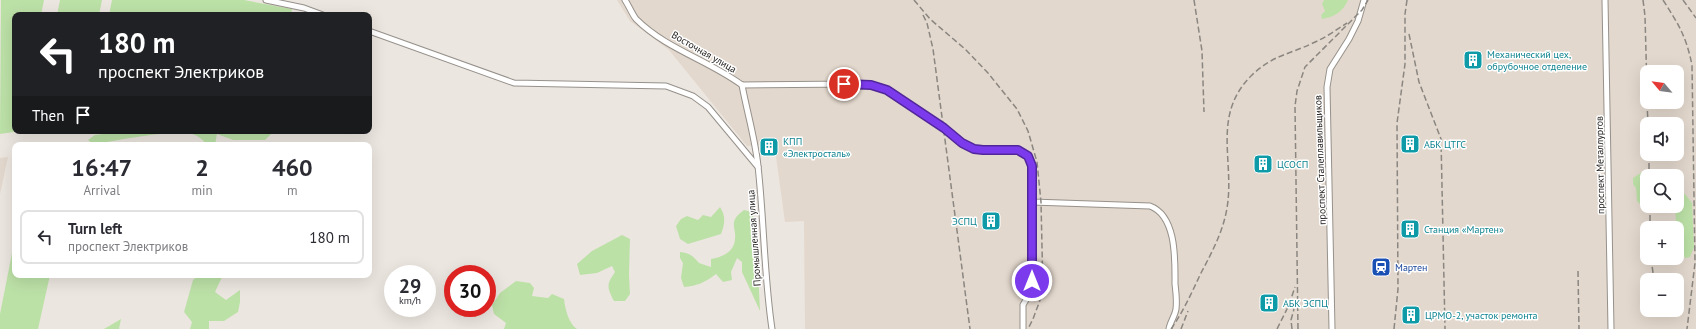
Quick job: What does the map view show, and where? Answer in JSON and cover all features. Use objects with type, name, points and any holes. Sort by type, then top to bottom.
[{"type":"street","points":[[266,0],[304,8],[315,12]]},
{"type":"street","name":"Восточная улица","points":[[625,0],[636,18],[671,46],[731,77],[742,85]]},
{"type":"street","name":"проспект Сталеплавильщиков","points":[[1332,329],[1327,87],[1330,69],[1358,21],[1364,0]]},
{"type":"street","name":"проспект Металлургов","points":[[1605,0],[1611,329]]},
{"type":"street","points":[[372,33],[514,83],[666,86],[686,92],[708,107],[758,167]]},
{"type":"street","points":[[742,85],[871,85],[887,90],[944,128],[962,143],[974,149],[1018,150],[1028,156],[1032,166],[1032,281],[1030,291],[1023,305],[1023,329]]},
{"type":"street","name":"Промышленная улица","points":[[742,85],[755,145],[758,167],[768,297],[772,329]]},
{"type":"street","points":[[1032,202],[1150,206],[1157,209],[1164,217],[1172,234],[1175,255],[1176,309],[1169,329]]},
{"type":"shaded area","points":[[617,0],[1696,0],[1696,329],[805,329],[804,221],[785,222],[775,149],[764,149],[763,145],[747,146],[669,50],[630,21]]},
{"type":"shaded area","points":[[8,157],[0,194],[0,158]]},
{"type":"green space","points":[[1,0],[44,0],[42,12],[12,12],[12,132],[0,134]]},
{"type":"green space","points":[[60,0],[102,0],[100,12],[58,12]]},
{"type":"green space","points":[[112,0],[244,0],[292,9],[292,12],[110,12]]},
{"type":"green space","points":[[1324,0],[1348,0],[1341,11],[1330,17],[1322,19],[1321,15],[1325,11],[1322,4]]},
{"type":"green space","points":[[158,134],[106,142],[90,142],[88,140],[95,135]]},
{"type":"green space","points":[[192,134],[217,134],[216,142],[204,142]]},
{"type":"green space","points":[[217,134],[271,134],[265,140],[233,140]]},
{"type":"green space","points":[[1640,173],[1640,204],[1637,201],[1636,188],[1633,184],[1633,178]]},
{"type":"green space","points":[[1685,194],[1692,203],[1694,247],[1690,257],[1685,258],[1684,256],[1684,221],[1676,221],[1675,213],[1684,213]]},
{"type":"green space","points":[[720,207],[724,220],[721,234],[688,244],[680,239],[676,226],[681,219],[687,216],[698,220],[703,215],[711,217]]},
{"type":"green space","points":[[744,210],[752,212],[756,229],[760,311],[742,272],[742,262],[737,258],[731,272],[732,280],[723,282],[716,274],[701,283],[684,287],[681,278],[683,263],[680,258],[680,252],[689,254],[699,263],[711,267],[711,259],[727,253],[733,247],[735,236],[734,222],[738,215]]},
{"type":"green space","points":[[622,235],[630,239],[630,294],[625,301],[614,301],[608,286],[615,272],[612,266],[597,273],[580,275],[577,264],[592,251]]},
{"type":"green space","points":[[12,253],[12,278],[49,278],[38,329],[0,329],[0,314]]},
{"type":"green space","points":[[195,278],[222,278],[215,292],[226,300],[240,290],[238,312],[224,321],[209,321],[209,329],[190,329],[192,322],[184,312],[193,280]]},
{"type":"green space","points":[[516,281],[530,283],[534,288],[532,296],[548,298],[552,294],[564,299],[566,312],[572,324],[577,329],[504,329],[506,323],[496,316],[496,299],[500,293]]},
{"type":"green space","points":[[121,319],[119,329],[104,329]]},
{"type":"railway","points":[[914,0],[930,19],[965,49],[988,73],[1017,109],[1028,131],[1037,162],[1041,202],[1043,292],[1028,329]]},
{"type":"railway","points":[[1194,0],[1202,51],[1204,112]]},
{"type":"railway","points":[[1298,329],[1295,106],[1297,91],[1305,67],[1362,10],[1368,0]]},
{"type":"railway","points":[[1394,329],[1398,289],[1397,123],[1405,64],[1405,14],[1407,0]]},
{"type":"railway","points":[[1643,0],[1646,65]]},
{"type":"railway","points":[[1663,0],[1681,31],[1692,65],[1695,263],[1687,329]]},
{"type":"railway","points":[[1683,0],[1696,18]]},
{"type":"railway","points":[[923,15],[927,23],[933,49],[970,329]]},
{"type":"railway","points":[[1171,329],[1191,295],[1213,250],[1223,225],[1229,190],[1227,139],[1228,122],[1232,106],[1239,90],[1252,75],[1267,63],[1317,41],[1347,23]]},
{"type":"railway","points":[[1409,34],[1419,82],[1441,139],[1445,329]]},
{"type":"railway","points":[[1647,109],[1648,117]]},
{"type":"railway","points":[[1649,161],[1649,169]]},
{"type":"railway","points":[[1650,213],[1650,221]]},
{"type":"railway","points":[[1652,265],[1653,273]]},
{"type":"railway","points":[[1578,271],[1579,329]]},
{"type":"railway","points":[[1277,329],[1289,305],[1295,287]]},
{"type":"railway","points":[[1292,329],[1291,320],[1294,309]]},
{"type":"railway","points":[[1181,329],[1188,311]]},
{"type":"place","name":"Механический цех, обрубочное отделение","points":[[1473,60]]},
{"type":"place","name":"АБК ЦТГС","points":[[1410,144]]},
{"type":"place","name":"КПП «Электросталь»","points":[[769,147]]},
{"type":"place","name":"ЦСОСП","points":[[1263,164]]},
{"type":"place","name":"ЭСПЦ","points":[[991,221]]},
{"type":"place","name":"Станция «Мартен»","points":[[1410,229]]},
{"type":"place","name":"Мартен","points":[[1381,267]]},
{"type":"place","name":"АБК ЭСПЦ","points":[[1269,303]]},
{"type":"place","name":"ЦРМО-2, участок ремонта","points":[[1411,315]]},
{"type":"route","points":[[844,84],[871,85],[887,90],[944,128],[962,143],[974,149],[1018,150],[1028,156],[1032,166],[1032,281]]}]
